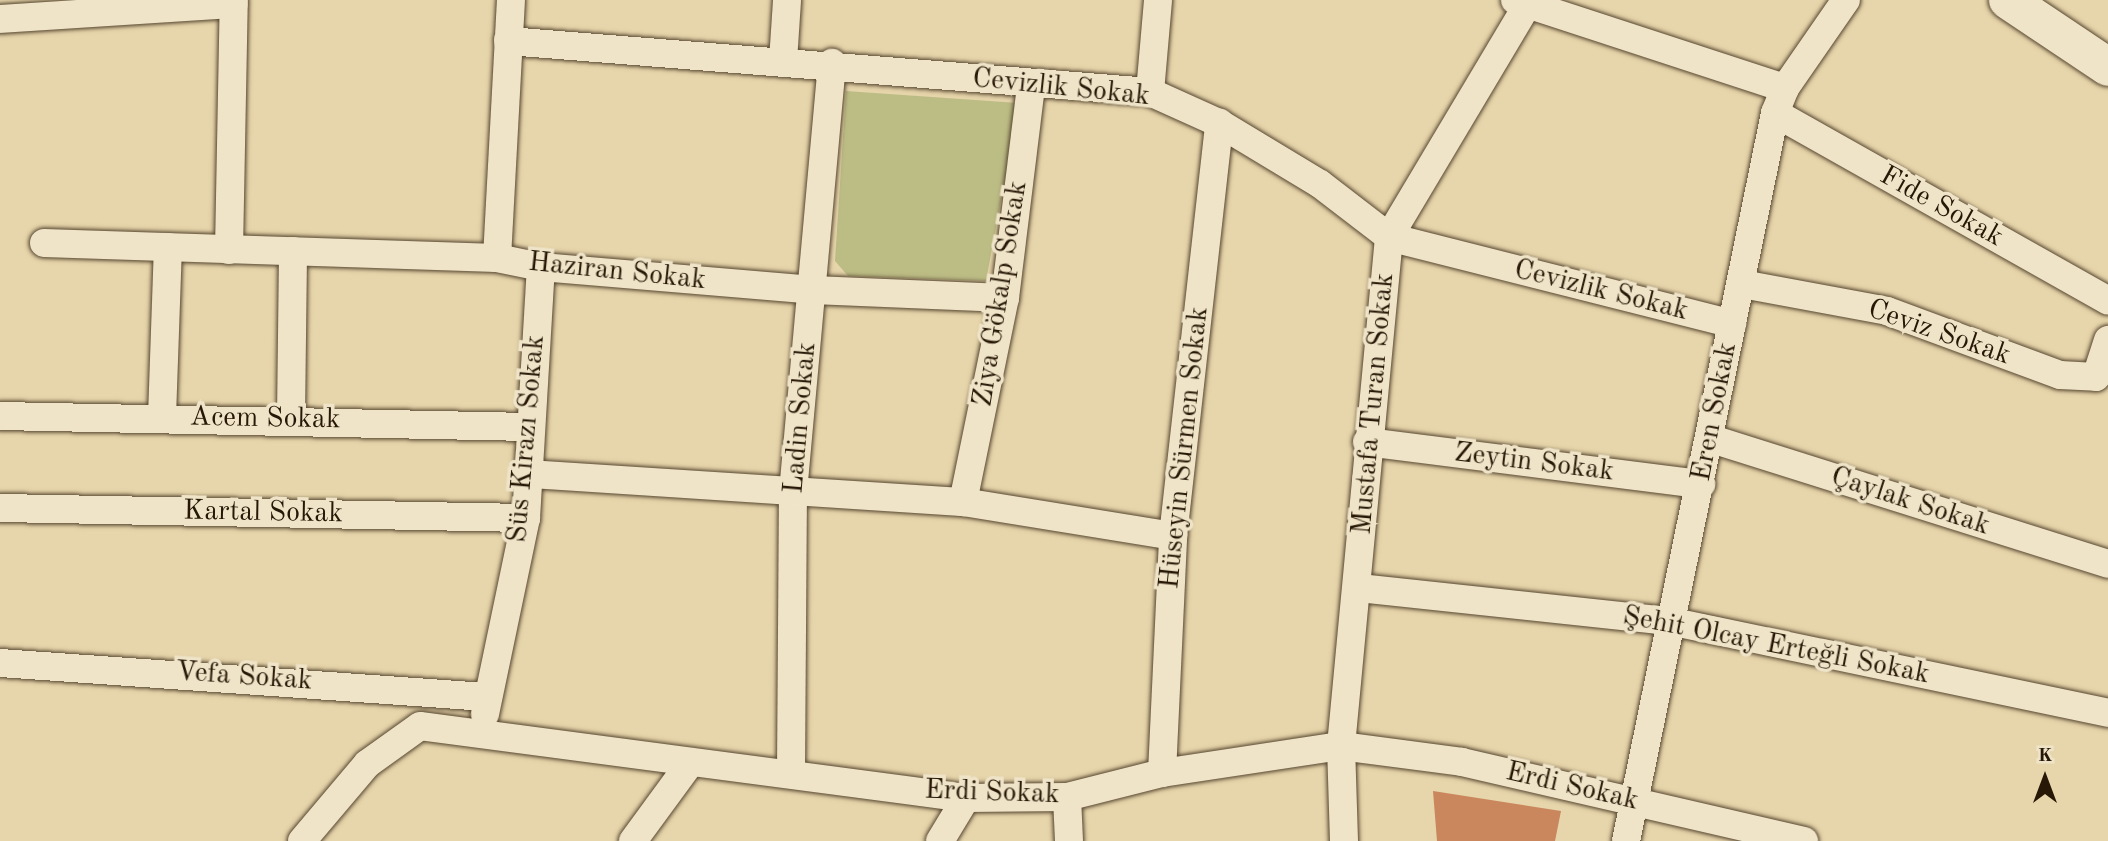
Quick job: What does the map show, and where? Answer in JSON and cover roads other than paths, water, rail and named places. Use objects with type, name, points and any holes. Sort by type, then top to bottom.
[{"type":"street","points":[[497,258],[510,0]]},
{"type":"street","points":[[783,61],[787,0]]},
{"type":"street","points":[[1150,92],[1158,0]]},
{"type":"street","name":"Eren Sokak","points":[[1626,841],[1631,800],[1669,621],[1712,439],[1732,324],[1780,101],[1846,0]]},
{"type":"street","points":[[2008,0],[2108,66]]},
{"type":"street","points":[[0,19],[234,2],[229,250]]},
{"type":"street","name":"Fide Sokak","points":[[1522,2],[1780,101],[2108,301]]},
{"type":"street","name":"Mustafa Turan Sokak","points":[[1344,841],[1341,746],[1359,588],[1367,442],[1389,237],[1522,2]]},
{"type":"street","name":"Cevizlik Sokak","points":[[508,41],[832,63],[1031,85],[1150,92],[1219,124],[1320,184],[1389,237],[1732,324]]},
{"type":"street","name":"Ladin Sokak","points":[[791,773],[793,492],[832,63]]},
{"type":"street","name":"Ziya Gökalp Sokak","points":[[963,502],[1005,298],[1031,85]]},
{"type":"street","name":"Hüseyin Sürmen Sokak","points":[[1162,773],[1173,537],[1219,124]]},
{"type":"street","name":"Haziran Sokak","points":[[44,243],[497,258],[541,267],[813,290],[1005,298]]},
{"type":"street","points":[[162,417],[168,247]]},
{"type":"street","points":[[290,418],[293,251]]},
{"type":"street","name":"Süs Kirazı Sokak","points":[[481,734],[526,518],[541,267]]},
{"type":"street","name":"Ceviz Sokak","points":[[1742,284],[1887,311],[2060,375],[2096,377],[2108,340]]},
{"type":"street","name":"Acem Sokak","points":[[0,416],[290,418],[530,427]]},
{"type":"street","name":"Çaylak Sokak","points":[[1712,439],[2108,564]]},
{"type":"street","name":"Zeytin Sokak","points":[[1367,442],[1702,484]]},
{"type":"street","points":[[530,474],[963,502],[1173,537]]},
{"type":"street","name":"Kartal Sokak","points":[[0,508],[526,518]]},
{"type":"street","name":"Şehit Olcay Erteğli Sokak","points":[[1359,588],[1669,621],[2108,713]]},
{"type":"street","name":"Vefa Sokak","points":[[0,663],[488,697]]},
{"type":"street","name":"Erdi Sokak","points":[[302,841],[367,764],[421,726],[966,798],[1067,797],[1162,773],[1341,746],[1462,762],[1801,841]]},
{"type":"street","points":[[633,841],[690,763]]},
{"type":"street","points":[[1067,797],[1069,841]]},
{"type":"street","points":[[940,841],[966,798]]}]
